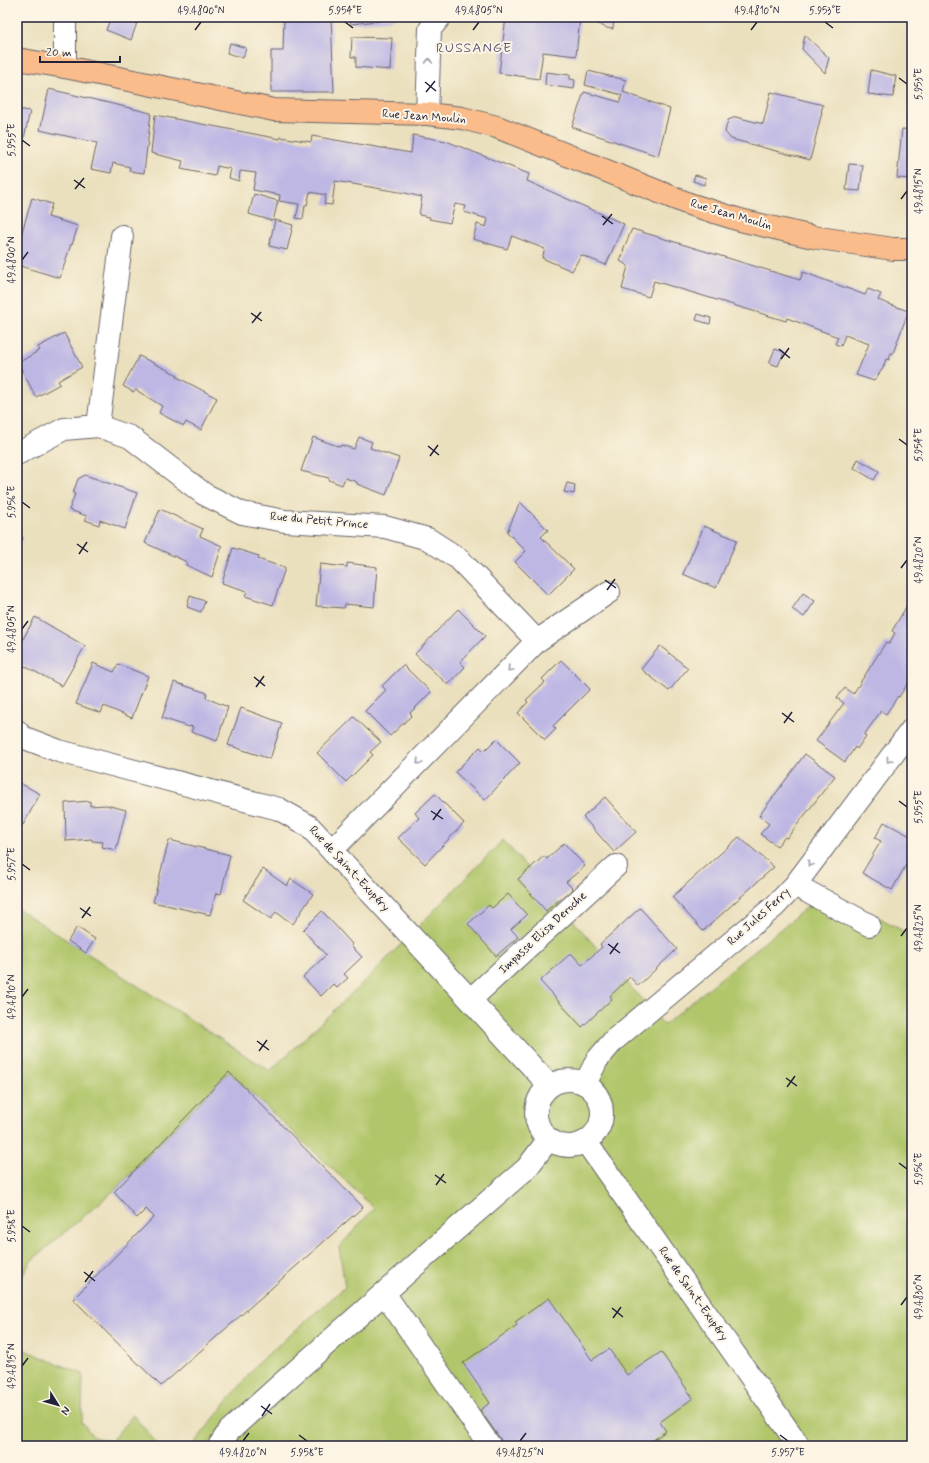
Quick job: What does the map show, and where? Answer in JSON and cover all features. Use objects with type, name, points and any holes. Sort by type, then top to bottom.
[{"type":"main road","name":"Rue Jean Moulin","points":[[17,59],[65,67],[274,110],[427,114],[462,118],[497,127],[689,204],[740,220],[813,237],[893,249],[912,249]]},
{"type":"street","points":[[65,17],[65,67]]},
{"type":"street","points":[[427,114],[431,21]]},
{"type":"street","points":[[98,426],[122,236]]},
{"type":"street","name":"Rue du Petit Prince","points":[[17,454],[64,429],[98,426],[130,437],[204,494],[242,513],[285,521],[385,527],[428,539],[460,560],[537,641]]},
{"type":"street","points":[[332,850],[537,641],[609,592]]},
{"type":"street","name":"Rue Jules Ferry","points":[[585,1084],[597,1060],[614,1040],[775,906],[795,885],[912,729]]},
{"type":"street","name":"Rue de Saint-Exupéry","points":[[17,731],[22,737],[59,751],[279,809],[309,826],[550,1086]]},
{"type":"street","name":"Impasse Elisa Deroche","points":[[471,1000],[616,866]]},
{"type":"street","points":[[795,885],[869,925]]},
{"type":"street","points":[[574,1080],[585,1084],[594,1091],[600,1101],[603,1112],[601,1124],[595,1135],[586,1142],[574,1146],[560,1146],[548,1140],[540,1130],[536,1118],[536,1106],[542,1095],[550,1086],[561,1081],[574,1080]]},
{"type":"street","points":[[219,1446],[229,1431],[527,1168],[548,1140]]},
{"type":"street","name":"Rue de Saint-Exupéry","points":[[586,1142],[799,1446]]},
{"type":"street","points":[[384,1294],[490,1446]]},
{"type":"green space","points":[[503,840],[664,1025],[812,903],[866,930],[880,918],[912,936],[912,1446],[192,1446],[258,1363],[345,1287],[339,1247],[374,1208],[229,1072],[116,1189],[31,1261],[17,1285],[17,908],[270,1071],[370,976]]},
{"type":"green space","points":[[17,1347],[83,1374],[82,1422],[93,1437],[111,1441],[133,1415],[159,1446],[17,1446]]},
{"type":"building","points":[[111,17],[139,17],[131,40],[106,30]]},
{"type":"building","points":[[284,17],[331,17],[334,92],[271,92],[271,51],[283,51]]},
{"type":"building","points":[[350,17],[394,17],[394,19],[351,24]]},
{"type":"building","points":[[506,17],[580,17],[576,56],[543,52],[539,79],[499,73]]},
{"type":"building","points":[[596,17],[614,17],[613,29],[596,23]]},
{"type":"building","points":[[805,35],[829,58],[825,73],[802,49]]},
{"type":"building","points":[[352,37],[392,38],[390,70],[356,67],[356,57],[351,57]]},
{"type":"building","points":[[230,43],[246,48],[243,58],[227,53]]},
{"type":"building","points":[[871,70],[896,76],[893,97],[868,94]]},
{"type":"building","points":[[588,71],[626,80],[623,92],[670,109],[658,156],[572,127],[584,92],[620,102],[622,95],[585,85]]},
{"type":"building","points":[[546,72],[570,75],[570,79],[575,80],[574,89],[545,85]]},
{"type":"building","points":[[49,89],[151,113],[144,173],[129,171],[130,167],[113,163],[111,173],[91,169],[97,143],[40,130]]},
{"type":"building","points":[[771,92],[823,105],[810,160],[731,139],[725,132],[728,120],[736,117],[763,124]]},
{"type":"building","points":[[17,109],[30,111],[18,166],[17,166]]},
{"type":"building","points":[[155,115],[280,139],[281,137],[311,142],[312,136],[411,153],[413,135],[446,141],[529,174],[527,181],[624,224],[606,265],[581,255],[572,271],[542,258],[545,249],[512,236],[507,249],[473,239],[477,224],[486,227],[488,219],[464,212],[466,206],[455,204],[450,223],[429,219],[430,217],[419,215],[422,197],[405,193],[335,181],[332,205],[324,204],[326,195],[310,192],[307,205],[305,205],[303,219],[296,218],[299,204],[279,201],[280,195],[253,190],[256,173],[240,171],[239,181],[229,178],[231,169],[217,166],[215,176],[181,169],[183,161],[151,153]]},
{"type":"building","points":[[902,129],[912,130],[912,179],[897,178]]},
{"type":"building","points":[[849,164],[863,165],[860,191],[846,190]]},
{"type":"building","points":[[695,175],[706,178],[704,185],[693,181]]},
{"type":"building","points":[[254,194],[278,201],[273,221],[249,214]]},
{"type":"building","points":[[32,198],[52,204],[48,217],[78,226],[60,278],[17,265],[17,249]]},
{"type":"building","points":[[275,220],[293,225],[287,250],[269,246]]},
{"type":"building","points":[[632,229],[800,280],[803,272],[865,295],[868,289],[881,294],[878,300],[908,311],[912,301],[912,317],[907,315],[893,353],[891,353],[889,360],[886,359],[883,368],[874,381],[856,375],[869,344],[845,335],[841,346],[835,344],[838,337],[787,318],[786,321],[654,281],[649,297],[622,289],[628,266],[620,261]]},
{"type":"building","points":[[698,314],[711,318],[710,324],[696,320]]},
{"type":"building","points":[[64,333],[82,367],[58,381],[60,384],[36,397],[18,363],[40,350],[38,347]]},
{"type":"building","points":[[775,349],[784,352],[778,366],[769,363]]},
{"type":"building","points":[[139,356],[178,375],[177,377],[217,398],[201,430],[186,422],[184,426],[159,413],[162,406],[136,390],[133,392],[123,386]]},
{"type":"building","points":[[313,437],[340,447],[341,445],[354,449],[359,437],[372,442],[370,448],[399,458],[386,495],[345,478],[342,485],[329,480],[329,478],[301,471]]},
{"type":"building","points":[[858,459],[879,471],[874,480],[854,468]]},
{"type":"building","points":[[85,475],[137,493],[125,529],[100,520],[99,525],[85,520],[87,516],[69,510],[75,494],[73,493],[78,479]]},
{"type":"building","points":[[567,483],[575,485],[574,494],[564,492]]},
{"type":"building","points":[[520,502],[548,530],[541,537],[574,569],[548,595],[515,562],[526,551],[507,532]]},
{"type":"building","points":[[160,509],[203,529],[200,536],[222,546],[212,577],[186,565],[187,562],[145,543]]},
{"type":"building","points":[[704,526],[737,540],[716,588],[683,574]]},
{"type":"building","points":[[17,528],[23,539],[17,542]]},
{"type":"building","points":[[233,548],[259,556],[258,559],[285,568],[273,605],[245,596],[247,591],[222,583]]},
{"type":"building","points":[[347,563],[377,567],[374,607],[345,604],[344,608],[316,606],[320,564],[347,567]]},
{"type":"building","points":[[803,593],[815,601],[804,617],[792,609]]},
{"type":"building","points":[[190,596],[205,601],[201,612],[187,607]]},
{"type":"building","points":[[912,597],[912,677],[886,714],[881,711],[864,735],[866,736],[857,749],[855,747],[845,762],[816,741],[844,703],[837,698],[845,688],[853,694],[886,642],[889,644],[895,633],[892,631]]},
{"type":"building","points":[[458,609],[485,636],[460,662],[465,667],[448,685],[415,654]]},
{"type":"building","points":[[35,617],[85,646],[62,686],[17,662],[17,650]]},
{"type":"building","points":[[660,646],[688,668],[669,691],[641,669]]},
{"type":"building","points":[[561,660],[590,689],[553,726],[556,729],[545,740],[518,713],[528,702],[526,700],[545,682],[542,679]]},
{"type":"building","points":[[93,663],[114,672],[118,664],[148,676],[132,718],[104,706],[101,713],[76,704]]},
{"type":"building","points":[[403,665],[431,692],[410,713],[412,715],[390,736],[365,711],[386,690],[382,686]]},
{"type":"building","points":[[174,682],[207,693],[206,698],[228,707],[217,741],[191,732],[193,727],[162,718]]},
{"type":"building","points":[[241,708],[282,723],[270,759],[228,745]]},
{"type":"building","points":[[354,717],[381,742],[370,752],[373,755],[346,782],[317,753]]},
{"type":"building","points":[[496,739],[520,763],[485,800],[455,772],[480,747],[484,751]]},
{"type":"building","points":[[805,754],[835,776],[787,838],[785,837],[777,846],[760,834],[769,824],[759,816]]},
{"type":"building","points":[[18,782],[40,794],[23,825],[17,822]]},
{"type":"building","points":[[435,794],[464,823],[425,864],[398,838],[419,818],[415,813]]},
{"type":"building","points":[[605,797],[636,832],[614,852],[583,817]]},
{"type":"building","points":[[90,801],[90,806],[106,805],[126,810],[116,850],[102,847],[103,842],[92,841],[92,839],[66,841],[65,803]]},
{"type":"building","points":[[884,822],[912,837],[912,854],[892,890],[862,873],[881,841],[875,838]]},
{"type":"building","points":[[739,837],[774,867],[703,931],[672,897]]},
{"type":"building","points":[[169,840],[230,855],[221,894],[216,893],[210,915],[153,902]]},
{"type":"building","points":[[564,843],[585,866],[566,882],[573,889],[546,911],[518,879],[544,856],[547,859]]},
{"type":"building","points":[[263,869],[287,886],[291,879],[313,894],[293,924],[276,912],[271,919],[243,900]]},
{"type":"building","points":[[508,894],[527,915],[511,929],[518,937],[496,956],[468,924],[489,905],[492,908]]},
{"type":"building","points":[[640,908],[677,949],[638,986],[630,977],[610,996],[612,999],[582,1027],[540,981],[571,953],[582,965],[602,947],[600,944]]},
{"type":"building","points":[[322,911],[362,957],[344,974],[348,978],[337,988],[333,984],[321,996],[303,977],[326,955],[303,930]]},
{"type":"building","points":[[77,927],[95,939],[86,953],[68,941]]},
{"type":"building","points":[[229,1072],[363,1207],[161,1386],[73,1299],[154,1217],[146,1209],[137,1218],[114,1192]]},
{"type":"building","points":[[549,1298],[592,1360],[609,1349],[627,1375],[661,1352],[693,1398],[660,1422],[666,1431],[645,1446],[505,1446],[480,1410],[490,1403],[463,1363],[517,1325],[515,1322]]},
{"type":"district","name":"RUSSANGE","points":[[474,48]]}]
